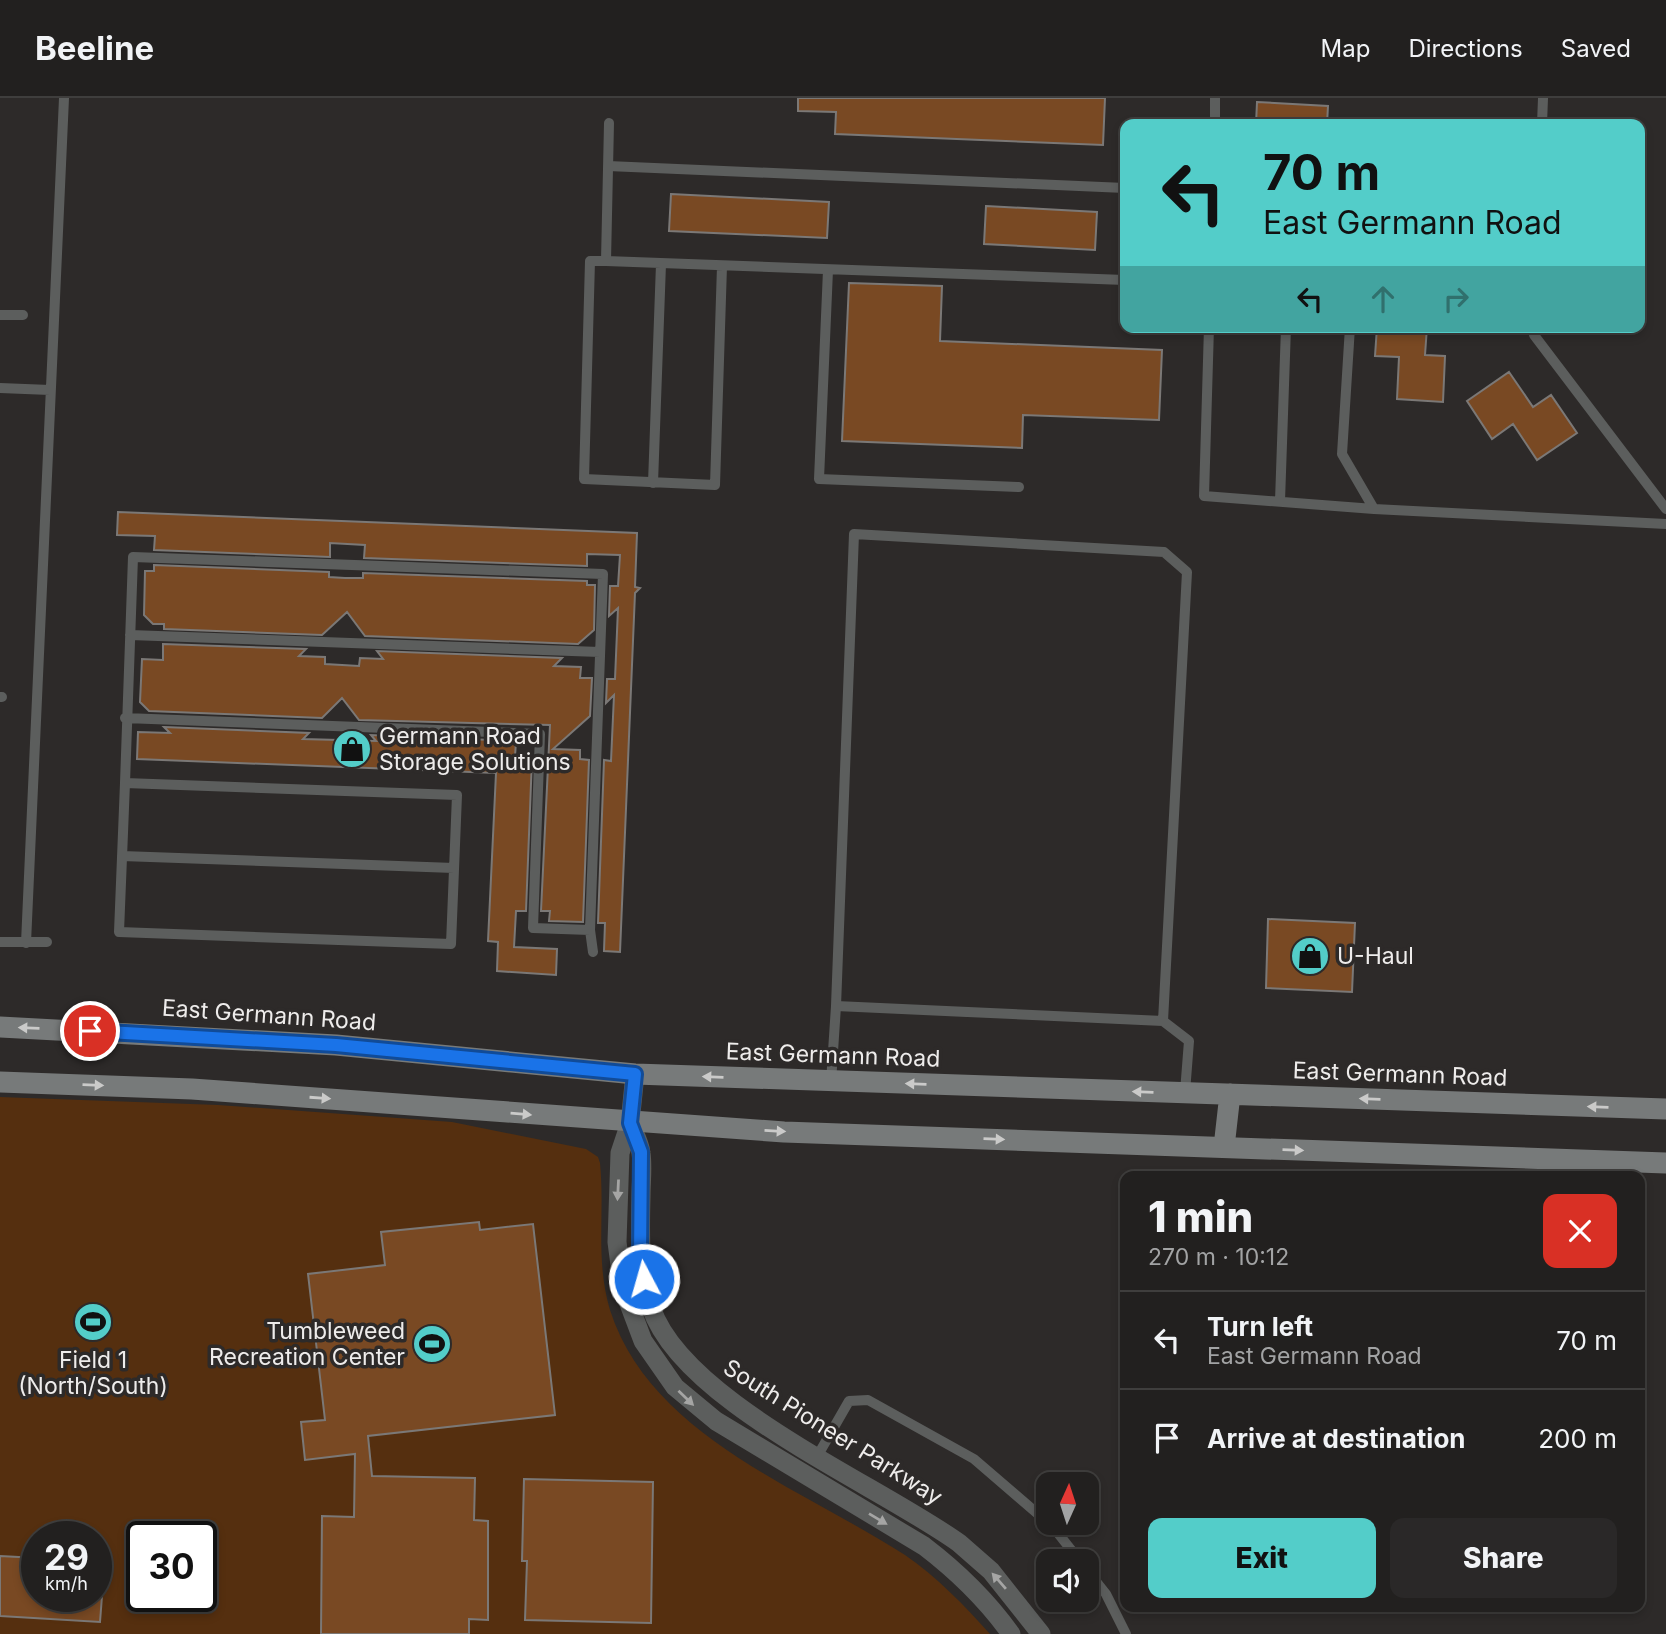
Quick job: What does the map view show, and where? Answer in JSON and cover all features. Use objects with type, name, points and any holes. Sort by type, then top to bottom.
[{"type":"main road","name":"East Germann Road","points":[[0,1027],[323,1044],[635,1074],[1666,1110]]},
{"type":"main road","points":[[0,1082],[192,1089],[630,1123],[784,1132],[1666,1163]]},
{"type":"main road","points":[[1224,1147],[1230,1094]]},
{"type":"street","name":"South Pioneer Parkway","points":[[635,1074],[630,1123],[620,1153],[617,1242],[623,1288],[643,1341],[675,1387],[694,1405],[941,1559],[969,1583],[1011,1634]]},
{"type":"street","name":"South Pioneer Parkway","points":[[630,1123],[641,1152],[640,1258],[652,1309],[663,1332],[698,1374],[718,1393],[959,1543],[991,1571],[1041,1634]]},
{"type":"street","points":[[806,1475],[818,1455]]},
{"type":"lane","points":[[26,943],[64,98]]},
{"type":"lane","points":[[1215,119],[1216,98]]},
{"type":"lane","points":[[1542,119],[1543,98]]},
{"type":"lane","points":[[606,261],[610,123]]},
{"type":"lane","points":[[608,166],[1120,188]]},
{"type":"lane","points":[[722,265],[715,485],[584,479],[590,261],[722,265],[1120,280]]},
{"type":"lane","points":[[653,483],[661,264]]},
{"type":"lane","points":[[828,270],[820,479],[1019,487]]},
{"type":"lane","points":[[0,315],[23,315]]},
{"type":"lane","points":[[1209,333],[1204,496],[1374,509],[1666,524]]},
{"type":"lane","points":[[1280,500],[1286,333]]},
{"type":"lane","points":[[1350,333],[1342,454],[1374,509]]},
{"type":"lane","points":[[1534,333],[1666,509]]},
{"type":"lane","points":[[0,388],[50,390]]},
{"type":"lane","points":[[831,1082],[854,534],[1164,552],[1186,572],[1163,1021]]},
{"type":"lane","points":[[124,783],[457,795],[451,944],[119,932],[125,719],[133,557],[603,574],[590,930],[593,952]]},
{"type":"lane","points":[[130,635],[600,652]]},
{"type":"lane","points":[[125,719],[540,734],[533,928],[590,930]]},
{"type":"lane","points":[[122,856],[454,867]]},
{"type":"lane","points":[[0,942],[47,942]]},
{"type":"lane","points":[[836,1006],[1163,1021],[1189,1041],[1185,1093]]},
{"type":"lane","points":[[818,1455],[849,1401],[868,1399],[974,1459],[1053,1527],[1070,1549]]},
{"type":"lane","points":[[1099,1585],[1126,1634]]},
{"type":"shaded area","points":[[0,1097],[218,1105],[452,1122],[586,1149],[598,1157],[600,1163],[603,1273],[610,1310],[630,1354],[659,1392],[694,1425],[734,1455],[905,1555],[950,1592],[990,1634],[0,1634]]},
{"type":"building","points":[[798,98],[1105,98],[1103,145],[835,134],[836,112],[798,111]]},
{"type":"building","points":[[1257,102],[1328,106],[1327,119],[1256,119]]},
{"type":"building","points":[[671,194],[829,202],[827,238],[669,231]]},
{"type":"building","points":[[986,206],[1097,212],[1095,250],[984,244]]},
{"type":"building","points":[[849,283],[942,286],[940,341],[1162,350],[1159,420],[1023,415],[1022,448],[842,441]]},
{"type":"building","points":[[1377,333],[1427,333],[1425,355],[1445,356],[1443,402],[1397,399],[1399,357],[1375,356]]},
{"type":"building","points":[[1509,372],[1533,407],[1551,395],[1577,433],[1537,460],[1513,424],[1492,439],[1467,401]]},
{"type":"building","points":[[118,512],[637,533],[635,587],[640,588],[635,593],[620,952],[604,951],[605,923],[598,923],[604,760],[611,761],[614,695],[606,703],[607,679],[615,679],[618,608],[609,616],[610,586],[618,586],[620,555],[587,554],[587,566],[364,558],[365,545],[330,543],[330,557],[154,550],[155,536],[117,535]]},
{"type":"building","points":[[154,565],[329,572],[329,577],[345,578],[363,578],[363,573],[587,581],[587,585],[595,585],[594,630],[578,644],[365,636],[347,612],[322,635],[164,629],[164,624],[153,624],[144,615],[145,571],[154,571]]},
{"type":"building","points":[[163,644],[306,649],[299,656],[325,657],[325,664],[359,666],[360,658],[383,659],[377,651],[562,658],[554,666],[581,667],[580,678],[592,678],[590,716],[553,749],[580,750],[580,759],[589,760],[583,922],[549,921],[550,911],[541,911],[550,725],[359,720],[342,698],[322,718],[149,711],[140,702],[142,659],[163,660]]},
{"type":"building","points":[[164,727],[309,733],[303,739],[376,741],[371,735],[516,741],[515,757],[532,758],[526,911],[516,911],[514,947],[557,949],[556,975],[497,971],[498,942],[488,941],[496,773],[137,759],[138,732],[170,733]]},
{"type":"building","name":"U-Haul","points":[[1268,919],[1355,923],[1352,992],[1266,988]]},
{"type":"building","name":"Tumbleweed Recreation Center","points":[[479,1222],[480,1230],[533,1224],[555,1415],[368,1436],[372,1476],[475,1478],[474,1520],[488,1521],[488,1620],[469,1619],[469,1634],[321,1634],[322,1516],[354,1517],[355,1454],[305,1460],[301,1422],[325,1420],[308,1274],[385,1265],[381,1232]]},
{"type":"building","points":[[524,1479],[653,1482],[651,1623],[525,1620],[527,1561],[522,1561]]},
{"type":"building","points":[[0,1556],[21,1557],[21,1612],[101,1612],[100,1622],[0,1616]]},
{"type":"place","name":"Germann Road Storage Solutions","points":[[352,749]]},
{"type":"place","name":"U-Haul","points":[[1310,956]]},
{"type":"place","name":"Field 1 (North/South)","points":[[93,1322]]},
{"type":"place","name":"Tumbleweed Recreation Center","points":[[432,1344]]},
{"type":"route","points":[[90,1031],[336,1045],[635,1074],[630,1123],[641,1152],[640,1258],[644,1279]]}]
